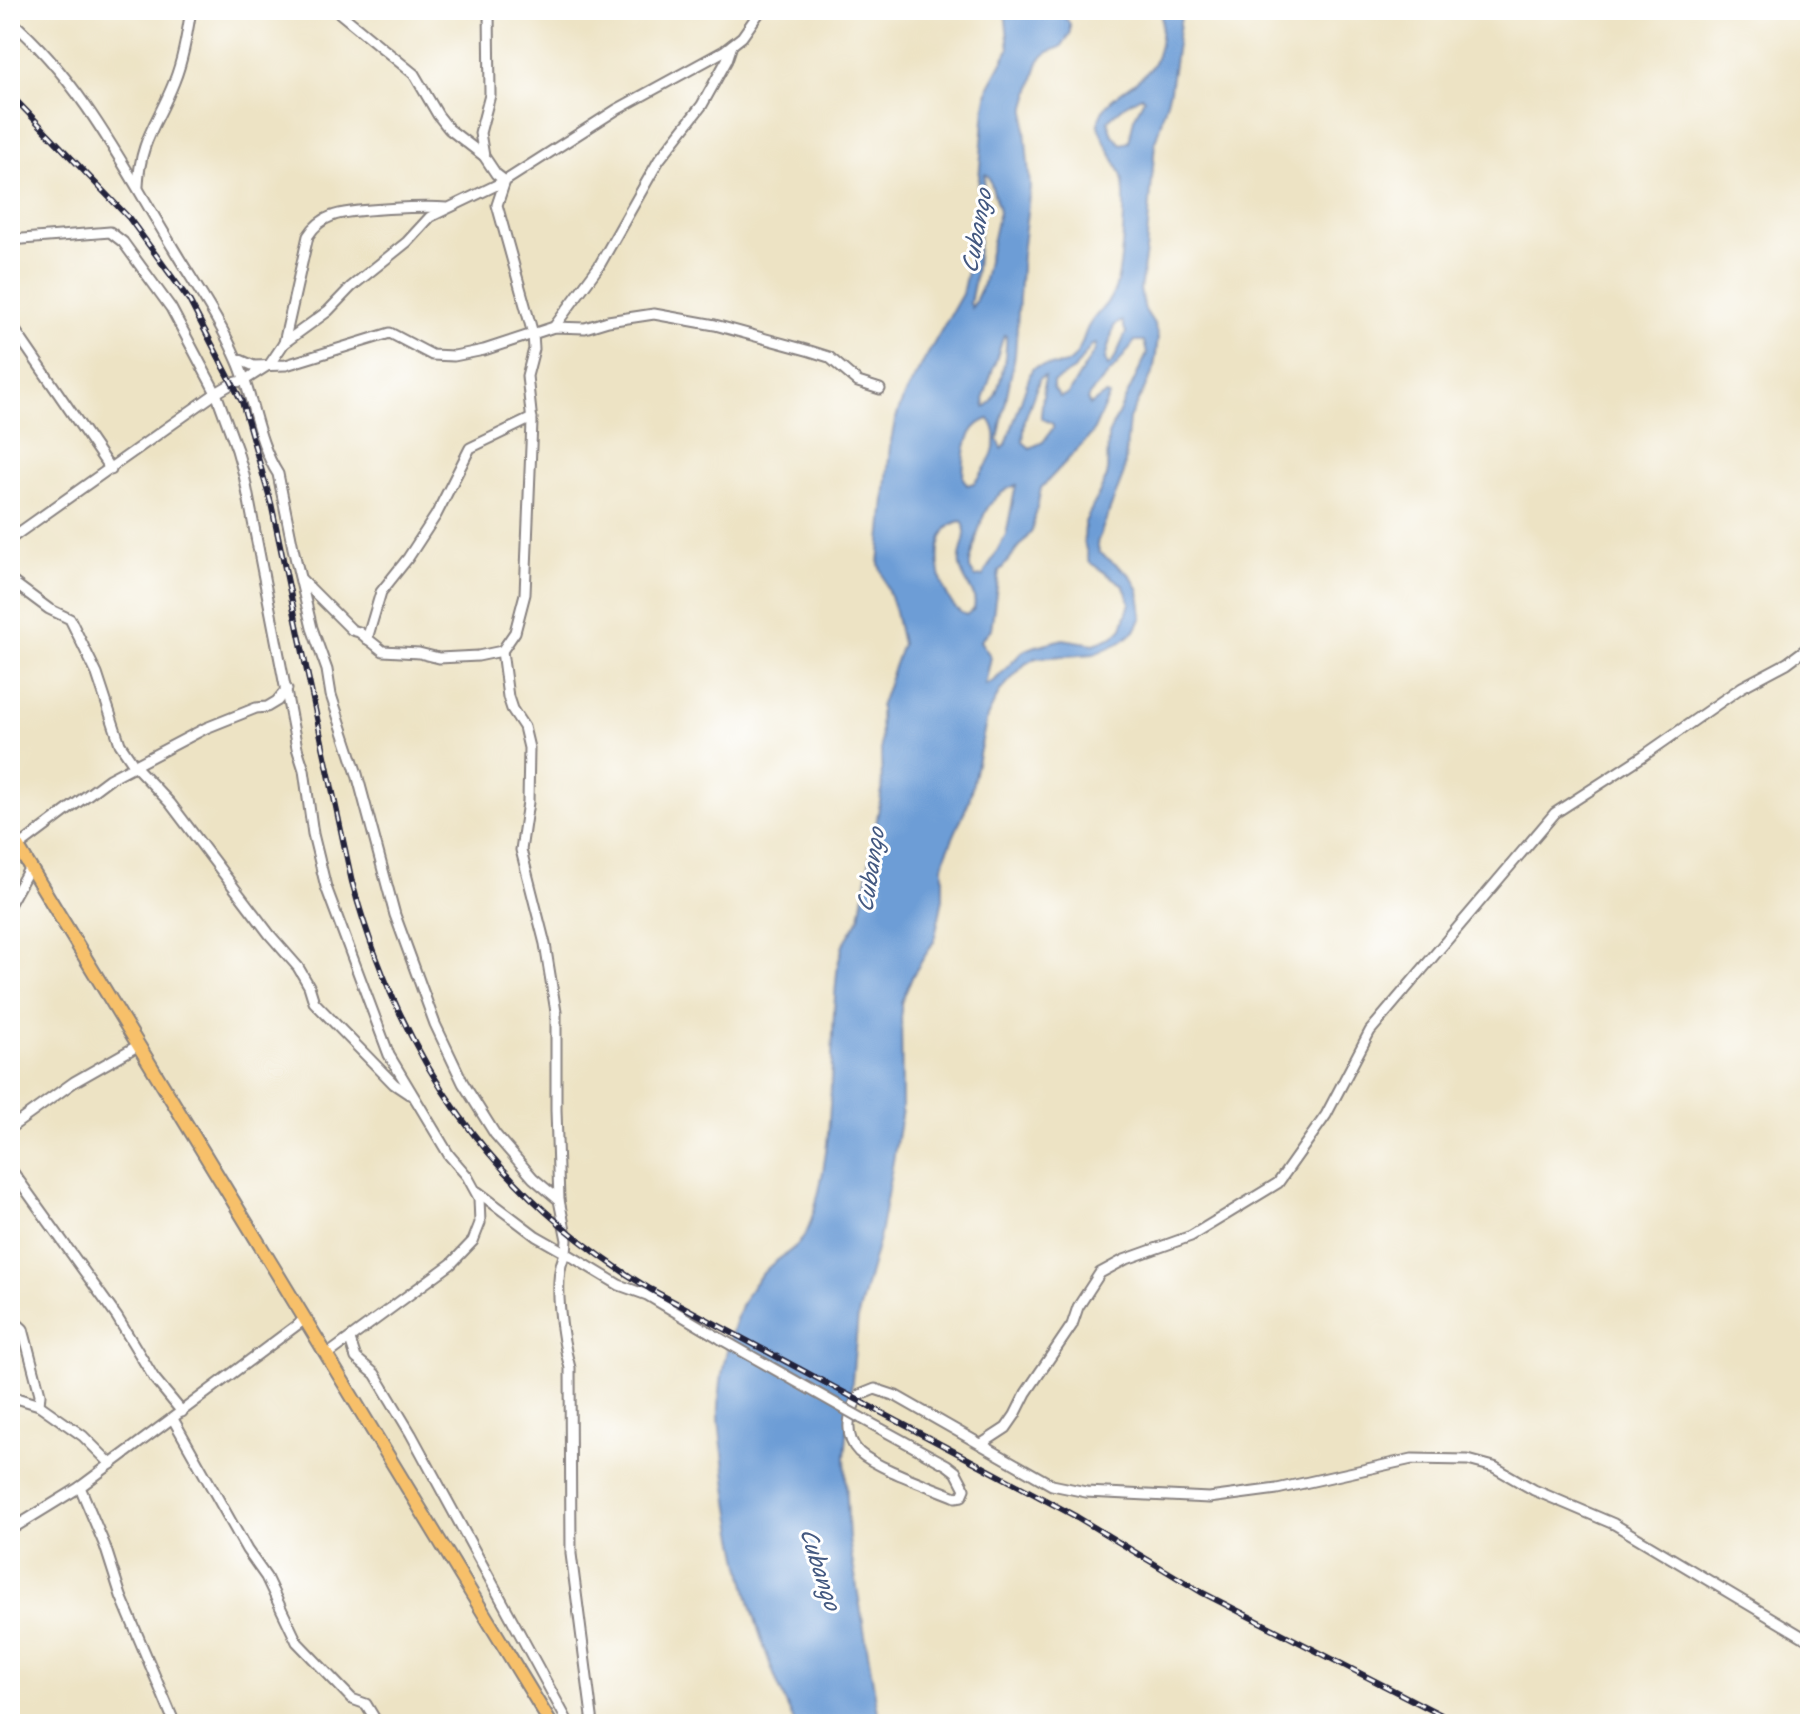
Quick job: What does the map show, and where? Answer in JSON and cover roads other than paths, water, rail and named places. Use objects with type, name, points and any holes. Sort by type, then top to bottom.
[{"type":"main road","points":[[10,834],[551,1724]]},
{"type":"main road","points":[[1810,835],[1806,873],[1810,887]]},
{"type":"street","points":[[138,186],[139,161],[155,120],[175,82],[191,10]]},
{"type":"street","points":[[336,10],[414,74],[449,129],[484,156],[505,181]]},
{"type":"street","points":[[484,156],[480,133],[490,95],[489,10]]},
{"type":"street","points":[[554,327],[599,266],[659,160],[702,105],[732,45],[761,10]]},
{"type":"street","points":[[10,20],[47,57],[77,95],[138,186],[237,359],[270,462],[278,474],[312,628],[327,670],[331,695],[357,774],[395,915],[435,1024],[463,1083],[506,1149],[547,1192],[559,1200]]},
{"type":"street","points":[[10,539],[216,393],[270,364],[284,343],[328,311],[351,287],[407,242],[430,217],[505,181],[616,110],[732,45]]},
{"type":"street","points":[[505,181],[497,205],[533,334],[534,349],[527,376],[532,418],[525,594],[515,632],[502,651],[508,697],[524,727],[529,748],[528,802],[521,850],[545,944],[556,1012],[559,1200],[567,1240],[566,1253],[560,1263],[559,1282],[564,1348],[570,1368],[571,1554],[593,1724]]},
{"type":"street","points":[[284,343],[308,236],[318,223],[336,214],[417,207],[449,209]]},
{"type":"street","points":[[10,240],[110,232],[123,242],[171,308],[216,393],[244,475],[297,748],[304,770],[313,834],[326,887],[389,1055],[449,1155],[475,1189],[529,1231],[619,1285],[647,1295],[721,1339],[861,1418],[956,1472],[965,1489],[964,1494],[956,1497],[859,1452],[848,1428],[849,1416],[857,1399],[871,1389],[882,1390],[983,1443],[1042,1479],[1060,1487],[1086,1492],[1209,1498],[1277,1489],[1412,1459],[1468,1460],[1494,1467],[1534,1490],[1614,1524],[1810,1641]]},
{"type":"street","points":[[237,359],[254,366],[286,365],[390,333],[432,355],[454,356],[484,350],[554,327],[585,328],[647,314],[701,322],[829,357],[852,379],[880,389]]},
{"type":"street","points":[[10,323],[111,470]]},
{"type":"street","points":[[367,639],[381,592],[436,515],[470,448],[532,418]]},
{"type":"street","points":[[301,579],[352,630],[383,651],[419,653],[439,658],[502,651]]},
{"type":"street","points":[[10,580],[49,609],[70,619],[97,674],[120,744],[135,766],[170,803],[226,881],[298,967],[314,1002],[394,1084],[415,1098]]},
{"type":"street","points":[[983,1443],[1006,1428],[1015,1415],[1026,1393],[1072,1325],[1078,1307],[1100,1273],[1134,1256],[1191,1236],[1278,1183],[1326,1115],[1370,1031],[1555,813],[1742,687],[1787,663],[1810,646]]},
{"type":"street","points":[[18,847],[109,779],[206,728],[256,708],[267,707],[287,689]]},
{"type":"street","points":[[10,903],[30,867]]},
{"type":"street","points":[[10,1128],[74,1082],[139,1045]]},
{"type":"street","points":[[10,1168],[117,1317],[167,1397],[247,1550],[266,1577],[297,1642],[352,1699],[366,1704],[378,1724]]},
{"type":"street","points":[[327,1355],[451,1264],[473,1241],[481,1210],[475,1189]]},
{"type":"street","points":[[10,1317],[23,1329],[40,1394],[39,1405]]},
{"type":"street","points":[[10,1530],[80,1487],[305,1319]]},
{"type":"street","points":[[350,1340],[356,1358],[375,1374],[411,1434],[569,1724]]},
{"type":"street","points":[[10,1396],[39,1405],[83,1436],[111,1464]]},
{"type":"street","points":[[80,1487],[105,1546],[121,1596],[175,1724]]},
{"type":"water","name":"Cubango","points":[[1005,10],[1060,10],[1070,24],[1070,34],[1061,47],[1048,52],[1039,61],[1026,107],[1030,187],[1015,355],[998,440],[1002,449],[1032,369],[1063,365],[1072,360],[1091,322],[1114,292],[1121,253],[1123,187],[1120,171],[1101,133],[1099,121],[1107,105],[1154,63],[1160,41],[1162,10],[1182,10],[1170,90],[1155,143],[1140,290],[1145,310],[1158,337],[1156,355],[1153,372],[1129,419],[1124,473],[1097,543],[1099,552],[1130,575],[1139,590],[1142,617],[1135,631],[1121,642],[1094,654],[1036,658],[1025,664],[1000,691],[987,717],[969,801],[943,866],[943,899],[934,941],[913,975],[901,1003],[902,1110],[880,1235],[858,1316],[845,1457],[849,1540],[880,1724],[795,1724],[769,1661],[740,1562],[720,1427],[721,1381],[729,1343],[744,1300],[765,1271],[805,1235],[818,1197],[828,1131],[838,964],[843,945],[860,917],[882,790],[880,707],[902,644],[879,564],[890,446],[904,396],[962,294],[974,239],[989,86],[1009,49]],"holes":[[[1141,96],[1144,99],[1134,118],[1129,142],[1121,144],[1111,133],[1108,120]],[[985,174],[989,177],[999,211],[983,284],[972,308],[970,303],[975,278]],[[1122,321],[1126,333],[1114,360],[1108,366],[1105,359],[1114,326]],[[1004,335],[1006,344],[1002,375],[990,403],[985,407],[984,397]],[[1135,341],[1144,341],[1147,354],[1108,435],[1107,477],[1085,522],[1084,542],[1089,562],[1123,585],[1127,594],[1130,603],[1122,628],[1113,637],[1094,644],[1063,639],[1023,651],[994,681],[985,685],[991,657],[980,641],[991,629],[999,572],[1032,531],[1041,488],[1092,434],[1109,396],[1106,394],[1090,405],[1087,399]],[[1096,344],[1068,394],[1060,397],[1053,388],[1053,382],[1074,370],[1092,345]],[[1045,376],[1041,418],[1053,424],[1053,428],[1043,442],[1030,448],[1023,442],[1025,419],[1040,378]],[[989,419],[994,427],[995,444],[984,469],[974,483],[967,485],[963,478],[965,452],[975,428]],[[1016,485],[1006,535],[983,576],[975,577],[970,562],[988,507],[995,498]],[[962,521],[965,537],[960,566],[975,602],[974,609],[966,615],[948,597],[942,582],[939,550],[950,526]]]},
{"type":"railway","points":[[10,94],[129,218],[189,300],[242,402],[271,503],[352,882],[372,947],[397,1007],[426,1064],[460,1116],[499,1165],[544,1210],[594,1251],[650,1289],[1077,1517],[1201,1592],[1459,1724]]}]
